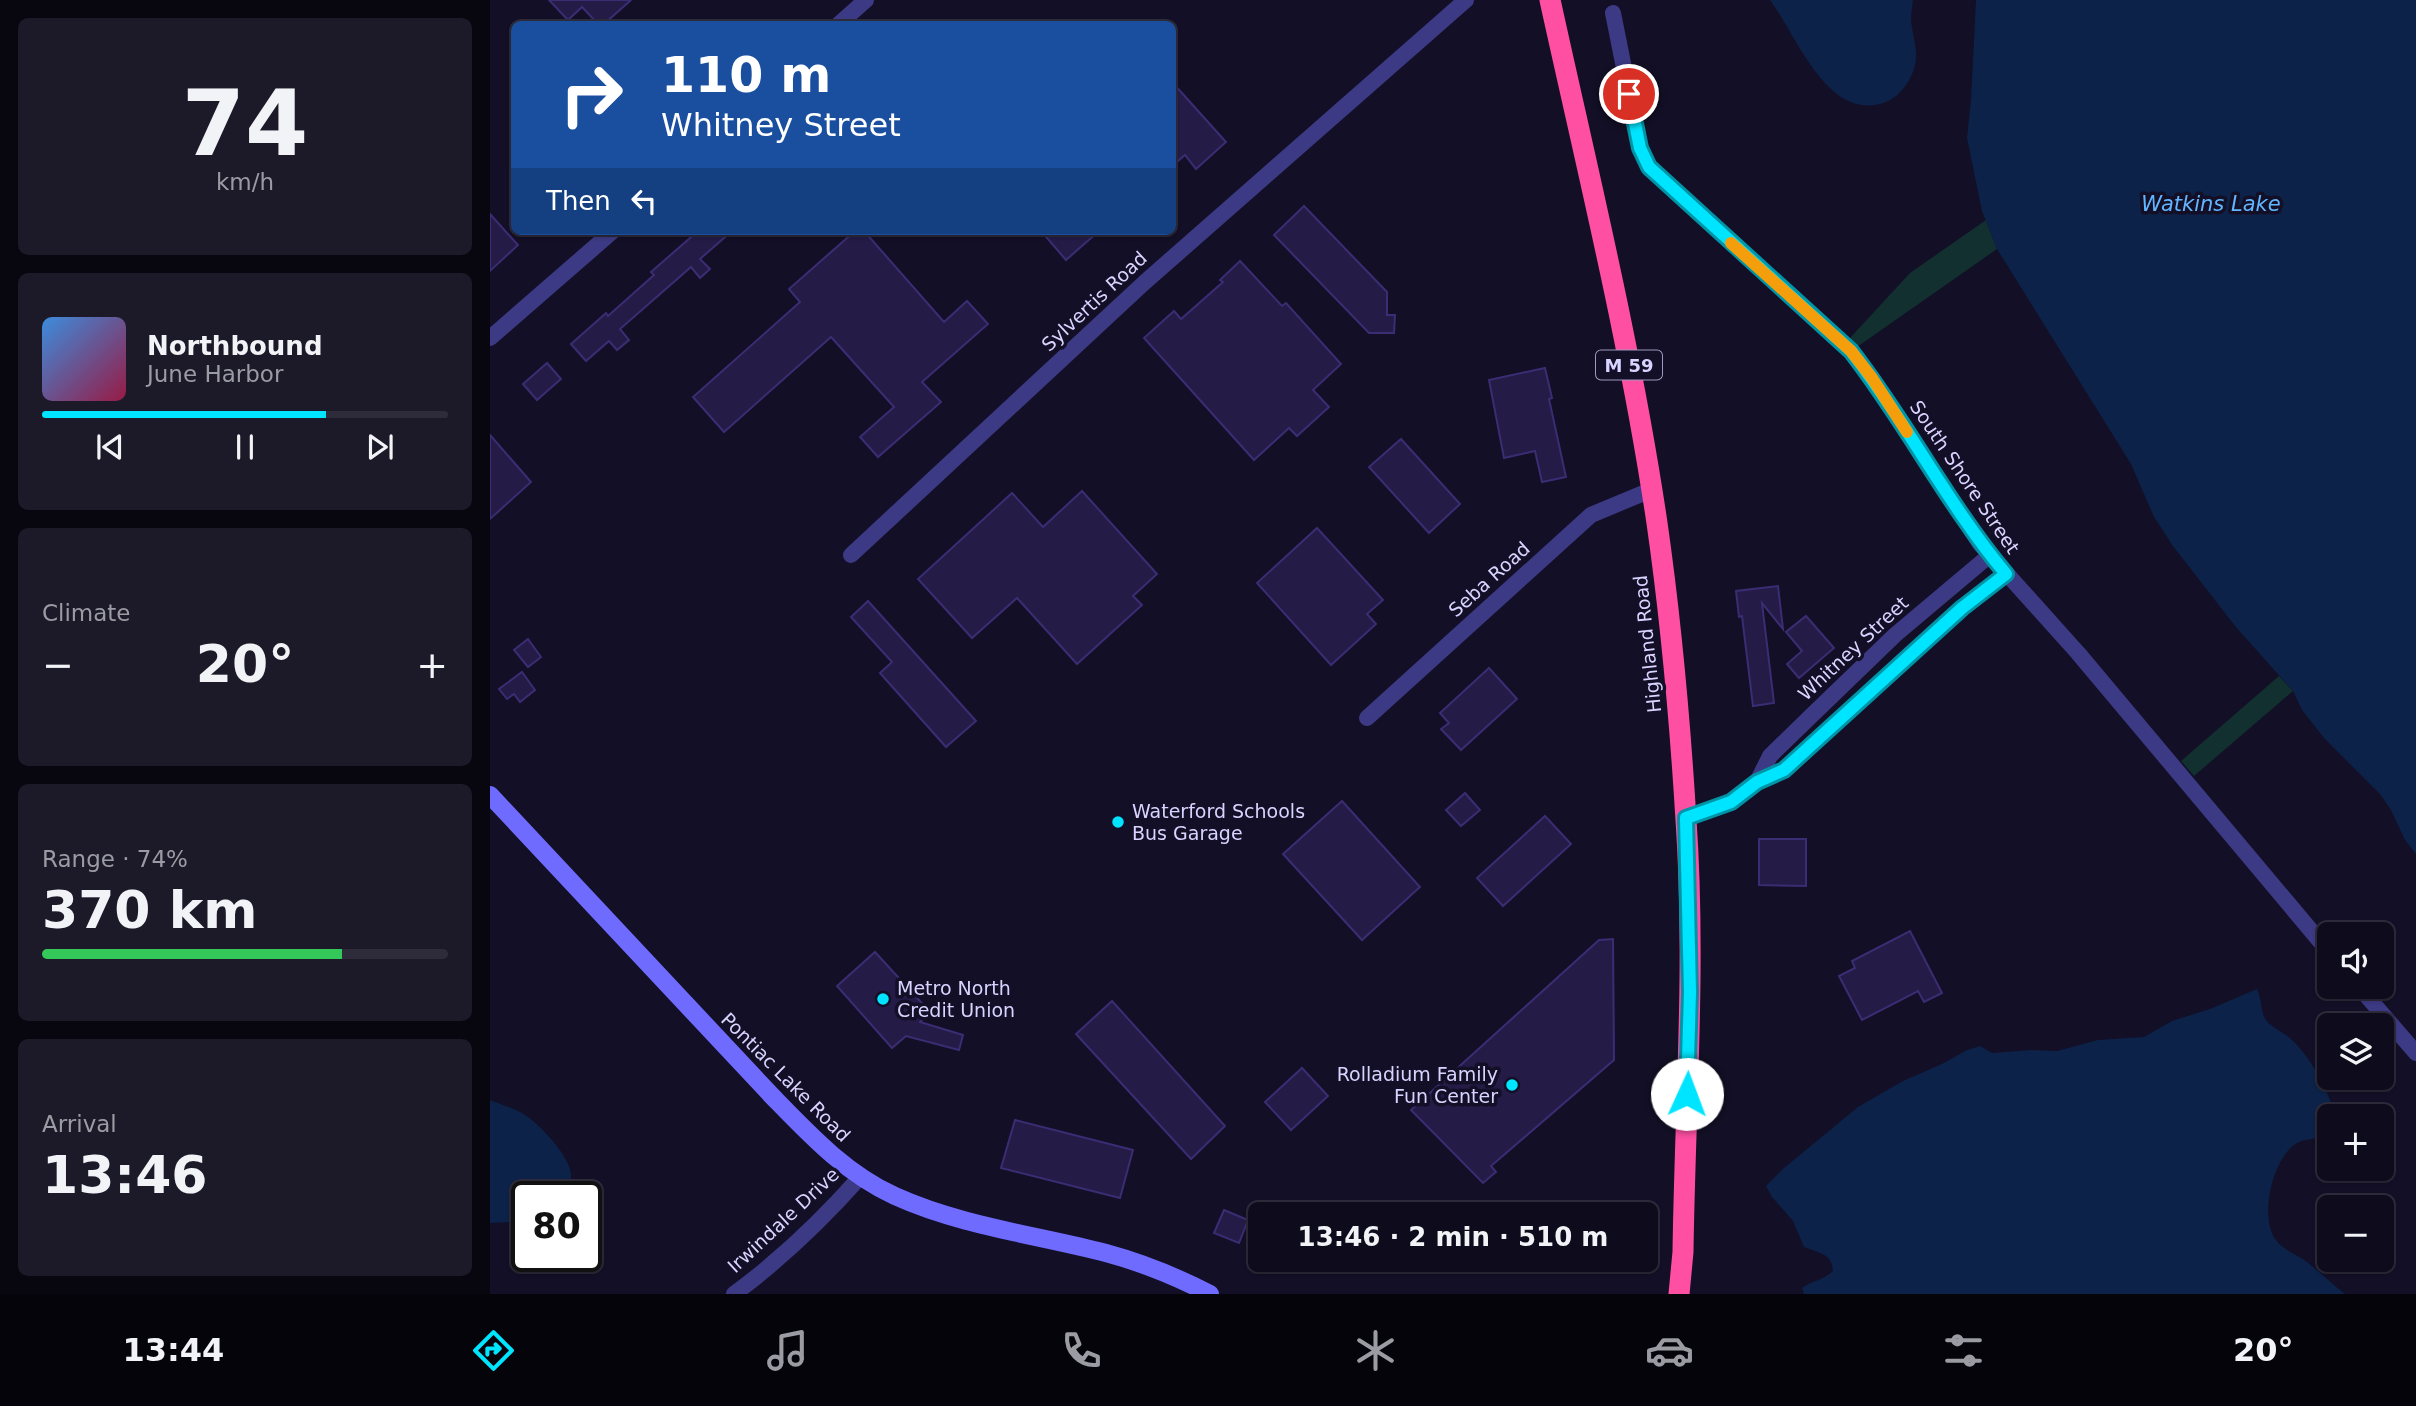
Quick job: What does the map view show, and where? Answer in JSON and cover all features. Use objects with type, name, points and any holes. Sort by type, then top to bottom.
[{"type":"highway","name":"Highland Road","points":[[1550,0],[1630,369],[1651,489],[1674,673],[1686,818],[1690,992],[1683,1252],[1679,1294]]},
{"type":"street","points":[[842,21],[866,0]]},
{"type":"street","name":"Sylvertis Road","points":[[851,555],[1144,282],[1466,0]]},
{"type":"street","name":"South Shore Street","points":[[1613,13],[1640,148],[1649,167],[1851,351],[1872,378],[1980,544],[2078,653],[2317,938]]},
{"type":"street","points":[[490,338],[607,235]]},
{"type":"street","name":"Seba Road","points":[[1367,718],[1591,515],[1651,489]]},
{"type":"street","name":"Whitney Street","points":[[1757,782],[1770,756],[1925,610],[1990,555]]},
{"type":"street","name":"Whitney Street","points":[[1686,818],[1731,802],[1757,782],[1784,770],[1941,628],[2006,574]]},
{"type":"street","points":[[1925,610],[1941,628]]},
{"type":"street","points":[[1867,663],[1883,681]]},
{"type":"street","name":"Pontiac Lake Road","points":[[490,794],[772,1096],[818,1143],[861,1176],[894,1196],[926,1208],[1118,1256],[1170,1275],[1210,1294]]},
{"type":"street","points":[[2369,999],[2416,1053]]},
{"type":"street","name":"Irwindale Drive","points":[[734,1294],[758,1276],[818,1221],[861,1176]]},
{"type":"green space","points":[[1986,220],[1997,249],[1857,347],[1850,338],[1910,273]]},
{"type":"green space","points":[[2279,676],[2293,691],[2194,776],[2181,761]]},
{"type":"water","points":[[1770,0],[1913,0],[1911,20],[1916,60],[1914,70],[1901,91],[1886,102],[1865,105],[1847,100],[1831,89],[1816,73]]},
{"type":"water","name":"Watkins Lake","points":[[1976,0],[2416,0],[2416,854],[2405,840],[2380,794],[2324,738],[2302,710],[2293,691],[2235,626],[2173,546],[2154,517],[2131,464],[1997,249],[1982,211],[1967,138]]},
{"type":"water","points":[[2257,989],[2266,1020],[2292,1040],[2305,1055],[2317,1073],[2317,1090],[2325,1090],[2331,1104],[2317,1104],[2317,1138],[2294,1145],[2286,1153],[2274,1177],[2268,1205],[2269,1218],[2271,1230],[2283,1247],[2307,1262],[2345,1294],[1804,1294],[1802,1288],[1830,1274],[1833,1271],[1832,1265],[1823,1254],[1804,1247],[1793,1221],[1766,1186],[1858,1107],[1903,1081],[1980,1046],[1992,1053],[2057,1051],[2098,1040],[2144,1037],[2172,1021],[2210,1009]]},
{"type":"water","points":[[490,1100],[517,1110],[531,1119],[566,1159],[571,1174],[570,1181],[511,1181],[511,1222],[490,1223]]},
{"type":"building","points":[[549,0],[631,0],[607,21],[595,21],[582,7],[568,20]]},
{"type":"building","points":[[1176,86],[1226,142],[1196,169],[1185,155],[1176,163]]},
{"type":"building","points":[[1304,206],[1387,292],[1387,315],[1395,315],[1394,333],[1369,333],[1274,235]]},
{"type":"building","points":[[490,214],[518,245],[490,271]]},
{"type":"building","points":[[693,235],[727,235],[700,259],[710,269],[700,278],[691,267],[620,329],[629,340],[617,350],[609,341],[586,361],[571,344],[606,313],[608,316],[654,275],[651,272]]},
{"type":"building","points":[[850,235],[868,235],[944,322],[967,301],[988,324],[922,382],[941,402],[878,457],[860,437],[894,407],[831,337],[724,432],[693,397],[800,302],[789,289]]},
{"type":"building","points":[[1044,235],[1094,235],[1066,260]]},
{"type":"building","points":[[1240,261],[1282,306],[1286,303],[1341,364],[1313,390],[1329,407],[1297,436],[1289,428],[1254,460],[1144,338],[1174,311],[1181,319],[1223,282],[1220,280]]},
{"type":"building","points":[[547,363],[561,379],[537,400],[523,384]]},
{"type":"building","points":[[1545,368],[1566,477],[1542,482],[1535,451],[1504,458],[1489,380]]},
{"type":"building","points":[[490,435],[531,482],[490,519]]},
{"type":"building","points":[[1401,439],[1460,504],[1429,533],[1369,467]]},
{"type":"building","points":[[1082,491],[1157,574],[1133,596],[1142,605],[1077,664],[1017,598],[972,638],[918,579],[1012,493],[1043,527]]},
{"type":"building","points":[[1317,528],[1383,600],[1367,614],[1376,624],[1331,665],[1257,583]]},
{"type":"building","points":[[1778,586],[1783,629],[1762,603],[1774,703],[1753,706],[1742,616],[1739,617],[1736,591]]},
{"type":"building","points":[[868,601],[976,721],[946,747],[880,673],[892,662],[851,617]]},
{"type":"building","points":[[1806,616],[1834,648],[1799,678],[1787,664],[1802,651],[1786,632]]},
{"type":"building","points":[[528,639],[541,657],[528,667],[514,650]]},
{"type":"building","points":[[1489,668],[1517,699],[1461,750],[1441,729],[1449,723],[1440,713]]},
{"type":"building","points":[[522,672],[535,690],[520,702],[514,694],[507,699],[499,689]]},
{"type":"building","points":[[1465,793],[1480,810],[1461,826],[1446,810]]},
{"type":"building","points":[[1342,801],[1420,887],[1362,940],[1283,854]]},
{"type":"building","points":[[1545,816],[1571,844],[1503,906],[1477,878]]},
{"type":"building","points":[[1759,839],[1806,839],[1806,886],[1759,885]]},
{"type":"building","points":[[1910,931],[1942,993],[1924,1002],[1918,991],[1862,1020],[1839,976],[1855,968],[1852,961]]},
{"type":"building","name":"Rolladium Family Fun Center","points":[[1613,939],[1614,1060],[1491,1166],[1496,1172],[1483,1183],[1411,1110],[1599,940]]},
{"type":"building","name":"Metro North Credit Union","points":[[875,952],[930,1012],[920,1022],[963,1035],[959,1050],[906,1036],[892,1048],[837,986]]},
{"type":"building","points":[[1112,1001],[1225,1126],[1191,1159],[1076,1034]]},
{"type":"building","points":[[1302,1068],[1328,1096],[1291,1130],[1265,1102]]},
{"type":"building","points":[[1015,1120],[1133,1150],[1120,1198],[1001,1168]]},
{"type":"building","points":[[1224,1210],[1248,1220],[1239,1243],[1214,1233]]},
{"type":"slow traffic","points":[[1731,243],[1851,351],[1907,432]]},
{"type":"place","name":"Waterford Schools Bus Garage","points":[[1118,822]]},
{"type":"place","name":"Metro North Credit Union","points":[[883,999]]},
{"type":"place","name":"Rolladium Family Fun Center","points":[[1512,1085]]},
{"type":"route","points":[[1629,94],[1640,148],[1649,167],[1851,351],[1872,378],[1980,544],[2006,574],[1962,608],[1784,770],[1757,782],[1731,802],[1686,818],[1690,992],[1687,1094]]}]
